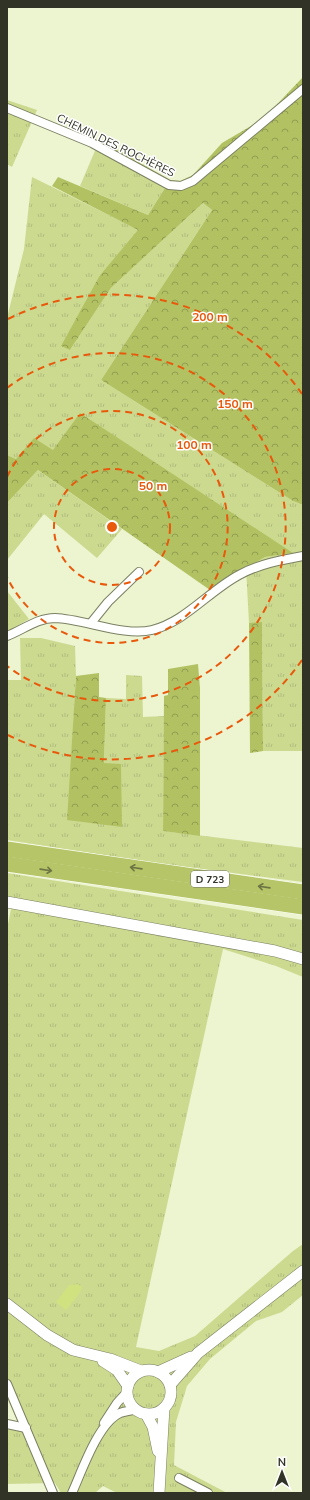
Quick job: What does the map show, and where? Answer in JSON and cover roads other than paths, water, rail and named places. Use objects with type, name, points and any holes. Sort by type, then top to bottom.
[{"type":"highway","name":"D 723","points":[[7,849],[303,892]]},
{"type":"highway","name":"D 723","points":[[7,864],[303,907]]},
{"type":"street","name":"CHEMIN DES ROCHÈRES","points":[[7,108],[92,143],[169,185],[181,186],[192,181],[303,89]]},
{"type":"street","points":[[7,636],[34,622],[54,618],[127,630],[151,630],[174,622],[238,576],[262,565],[303,556]]},
{"type":"street","points":[[91,624],[108,602],[139,572]]},
{"type":"street","points":[[7,902],[275,951],[303,959]]},
{"type":"street","points":[[7,1304],[47,1335],[73,1350],[110,1359],[141,1371],[158,1372],[198,1353],[303,1271]]},
{"type":"street","points":[[170,1385],[198,1353]]},
{"type":"street","points":[[98,1357],[117,1370],[128,1389],[131,1405],[146,1414],[153,1427],[160,1462]]},
{"type":"street","points":[[72,1493],[100,1434],[104,1420],[128,1389],[131,1380],[141,1371]]},
{"type":"street","points":[[146,1414],[158,1412],[164,1408],[170,1398],[170,1385],[158,1372]]},
{"type":"street","points":[[7,1384],[53,1493]]},
{"type":"street","points":[[159,1493],[164,1408]]},
{"type":"street","points":[[100,1434],[111,1420],[120,1414],[136,1409]]},
{"type":"street","points":[[7,1424],[26,1428]]},
{"type":"street","points":[[178,1478],[208,1493]]}]
